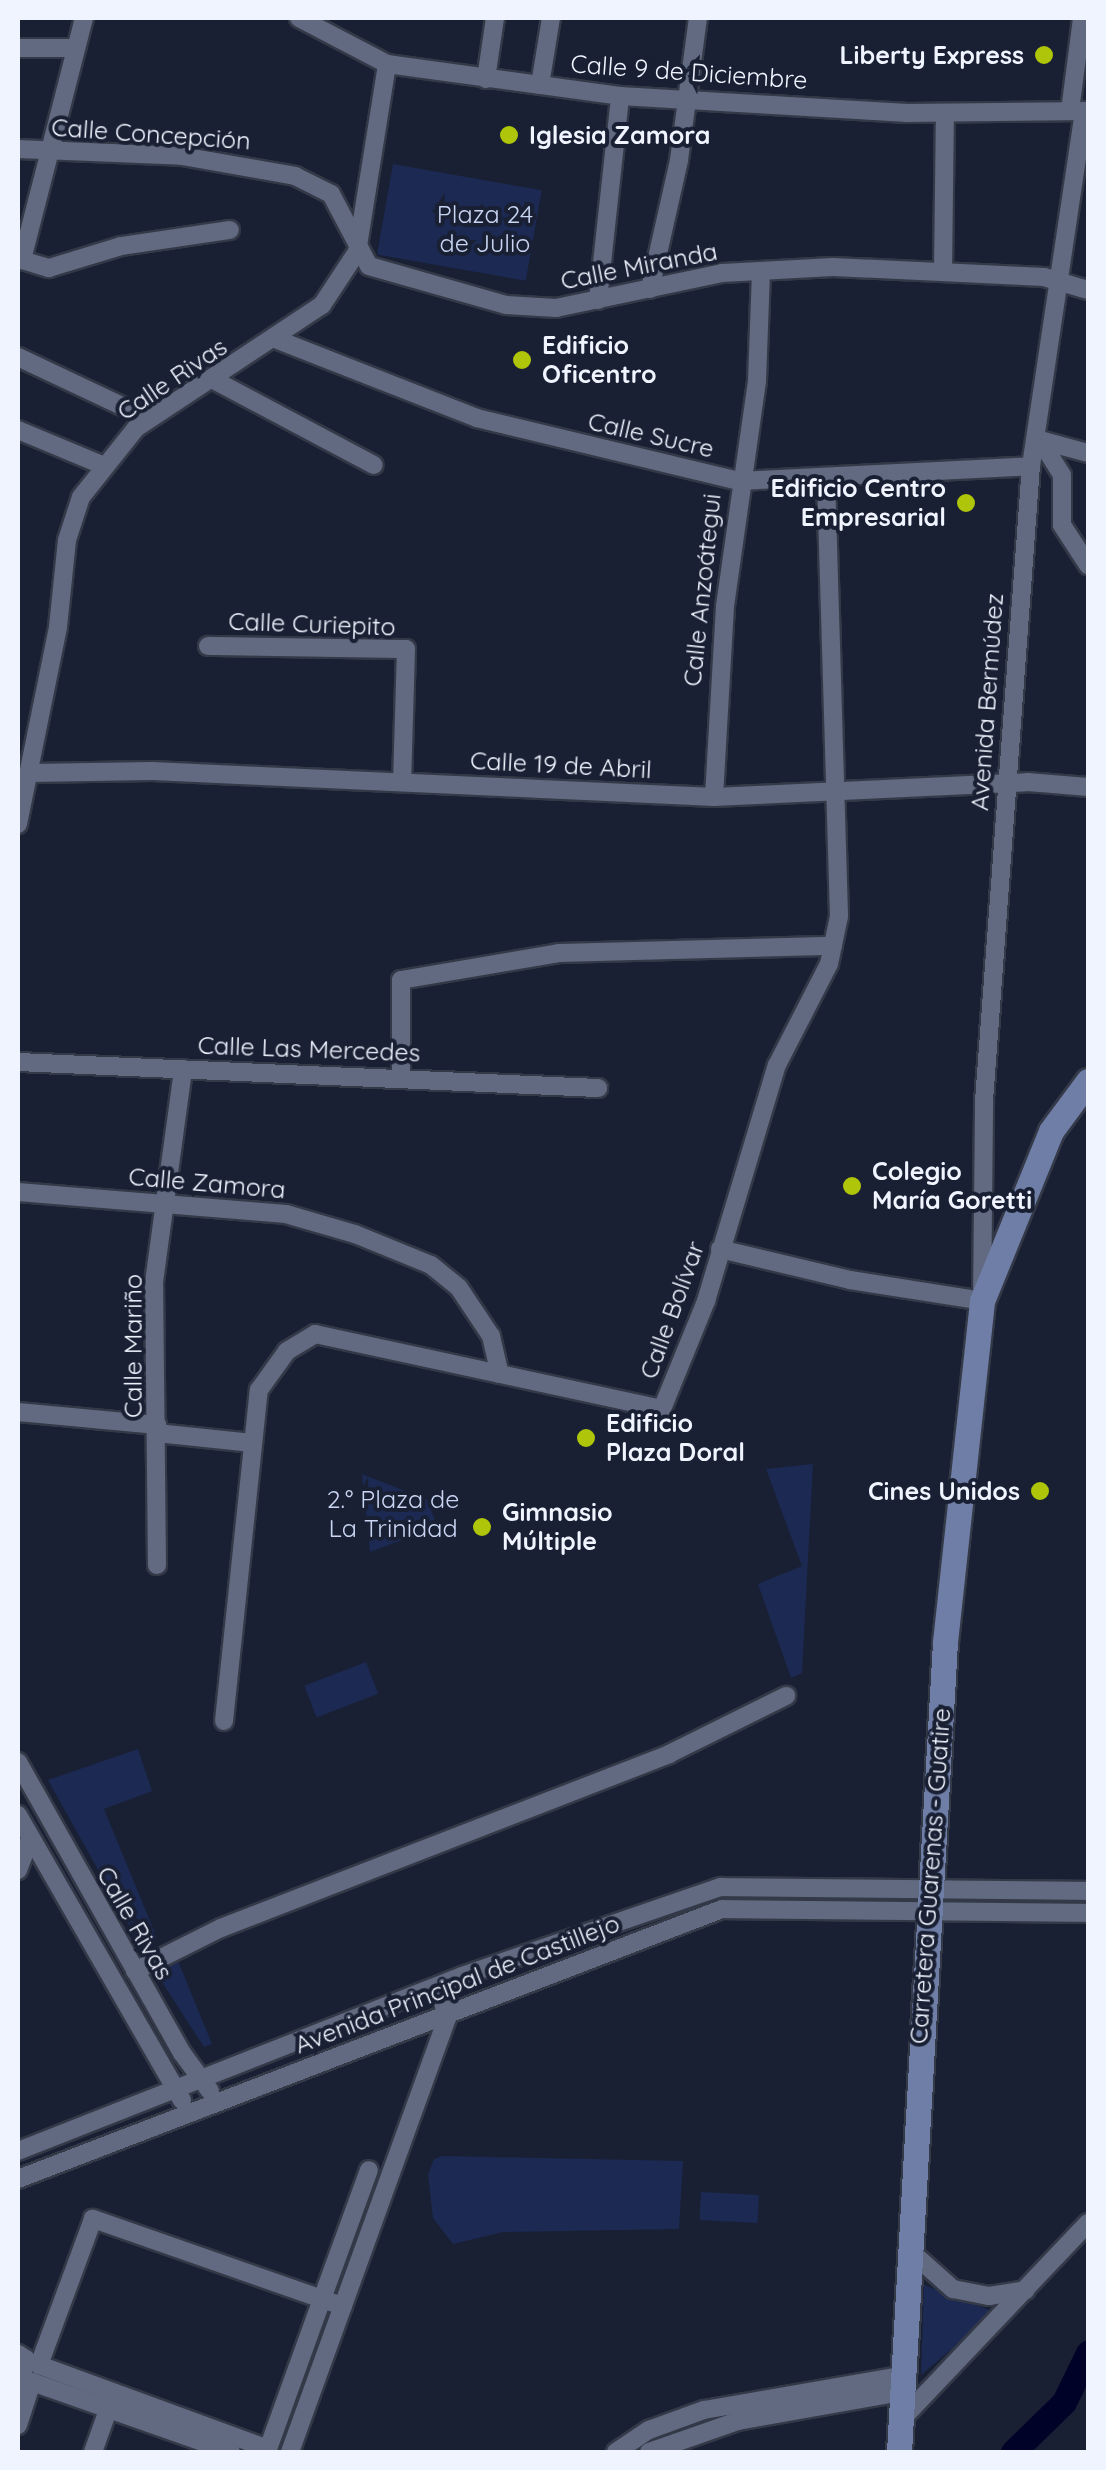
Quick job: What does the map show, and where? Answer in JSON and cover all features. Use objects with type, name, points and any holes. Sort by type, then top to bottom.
[{"type":"main road","name":"Carretera Guarenas - Guatire","points":[[900,2438],[945,1642],[982,1301],[1051,1132],[1088,1081]]},
{"type":"street","points":[[84,18],[21,251],[29,266],[230,230]]},
{"type":"street","name":"Calle 9 de Diciembre","points":[[299,18],[387,64],[620,96],[944,113],[1081,111]]},
{"type":"street","points":[[486,79],[495,18]]},
{"type":"street","points":[[540,84],[550,18]]},
{"type":"street","points":[[650,289],[690,98],[698,18]]},
{"type":"street","name":"Avenida Bermúdez","points":[[982,1301],[984,1102],[1005,783],[1031,466],[1040,440],[1081,111],[1082,18]]},
{"type":"street","points":[[18,48],[75,48]]},
{"type":"street","name":"Calle Rivas","points":[[18,824],[67,540],[81,497],[102,465],[149,419],[278,340],[322,306],[356,252],[387,64]]},
{"type":"street","points":[[598,300],[620,96]]},
{"type":"street","points":[[943,271],[944,113]]},
{"type":"street","name":"Calle Concepción","points":[[18,149],[182,156],[295,176],[330,194],[356,252]]},
{"type":"street","name":"Calle Miranda","points":[[356,252],[381,273],[506,304],[556,308],[761,271],[943,271],[1061,282],[1088,290]]},
{"type":"street","name":"Calle Anzoátegui","points":[[714,797],[714,727],[738,481],[757,380],[761,271]]},
{"type":"street","name":"Calle Sucre","points":[[278,340],[478,418],[738,481],[826,480],[1031,466]]},
{"type":"street","points":[[18,356],[149,419]]},
{"type":"street","points":[[212,379],[374,465]]},
{"type":"street","points":[[18,430],[102,465]]},
{"type":"street","points":[[1040,440],[1088,454]]},
{"type":"street","points":[[1040,440],[1062,475],[1062,526],[1088,566]]},
{"type":"street","name":"Calle Bolívar","points":[[224,1721],[259,1390],[287,1351],[314,1334],[662,1409],[718,1255],[778,1065],[833,946],[840,916],[832,796],[826,480]]},
{"type":"street","name":"Calle Curiepito","points":[[208,646],[406,648],[402,782]]},
{"type":"street","name":"Calle 19 de Abril","points":[[27,765],[714,797],[832,796],[1005,783],[1088,787]]},
{"type":"street","points":[[401,1078],[401,980],[560,953],[833,946]]},
{"type":"street","name":"Calle Las Mercedes","points":[[18,1062],[598,1088]]},
{"type":"street","name":"Calle Mariño","points":[[157,1565],[154,1282],[170,1204],[183,1069]]},
{"type":"street","name":"Calle Zamora","points":[[18,1192],[286,1214],[431,1265],[459,1288],[491,1336],[500,1374]]},
{"type":"street","points":[[718,1255],[982,1301]]},
{"type":"street","points":[[18,1412],[252,1443]]},
{"type":"street","points":[[134,1971],[221,1928],[670,1754],[786,1696]]},
{"type":"street","name":"Calle Rivas","points":[[18,1762],[134,1971],[218,2104]]},
{"type":"street","name":"Calle Rivas","points":[[18,1815],[191,2115]]},
{"type":"street","points":[[18,1870],[35,1848],[60,1842]]},
{"type":"street","points":[[18,1870],[49,1873]]},
{"type":"street","name":"Avenida Principal de Castillejo","points":[[18,2150],[178,2092],[437,1987],[721,1887],[930,1900]]},
{"type":"street","points":[[930,1900],[1088,1891]]},
{"type":"street","points":[[930,1900],[1088,1913]]},
{"type":"street","name":"Avenida Principal de Castillejo","points":[[18,2179],[722,1910],[930,1900]]},
{"type":"street","points":[[290,2452],[448,2016],[437,1987]]},
{"type":"street","points":[[343,2306],[322,2299],[93,2219],[39,2366],[268,2449],[322,2299],[370,2170]]},
{"type":"street","points":[[900,2438],[1026,2290],[1088,2224]]},
{"type":"street","points":[[910,2250],[953,2289],[989,2296],[1026,2290]]},
{"type":"street","points":[[18,2354],[26,2366],[18,2390]]},
{"type":"street","points":[[18,2425],[32,2382],[108,2410],[185,2445],[231,2452]]},
{"type":"street","points":[[616,2452],[649,2430],[704,2410],[901,2384]]},
{"type":"street","points":[[650,2452],[738,2421],[901,2384]]},
{"type":"street","points":[[93,2452],[108,2410]]},
{"type":"green space","name":"Plaza 24 de Julio","points":[[393,164],[542,190],[526,281],[377,255]]},
{"type":"green space","points":[[813,1464],[802,1673],[791,1678],[758,1584],[802,1566],[766,1469]]},
{"type":"green space","name":"2.° Plaza de La Trinidad","points":[[362,1474],[428,1500],[437,1527],[370,1552]]},
{"type":"green space","points":[[366,1662],[378,1694],[317,1717],[304,1686]]},
{"type":"green space","points":[[138,1749],[152,1791],[104,1809],[157,1938],[140,1945],[48,1780]]},
{"type":"green space","points":[[178,1961],[212,2044],[204,2047],[154,1970]]},
{"type":"green space","points":[[443,2156],[683,2161],[679,2229],[503,2232],[453,2244],[433,2218],[428,2175],[434,2159]]},
{"type":"green space","points":[[701,2192],[759,2195],[757,2223],[700,2220]]},
{"type":"green space","points":[[924,2285],[995,2312],[921,2375]]},
{"type":"waterway","points":[[1013,2452],[1064,2402],[1088,2353]]},
{"type":"place","name":"Liberty Express","points":[[1044,55]]},
{"type":"place","name":"Iglesia Zamora","points":[[509,135]]},
{"type":"place","name":"Edificio Oficentro","points":[[522,360]]},
{"type":"place","name":"Edificio Centro Empresarial","points":[[966,503]]},
{"type":"place","name":"Colegio María Goretti","points":[[852,1186]]},
{"type":"place","name":"Edificio Plaza Doral","points":[[586,1438]]},
{"type":"place","name":"Cines Unidos","points":[[1040,1491]]},
{"type":"place","name":"Gimnasio Múltiple","points":[[482,1527]]}]
